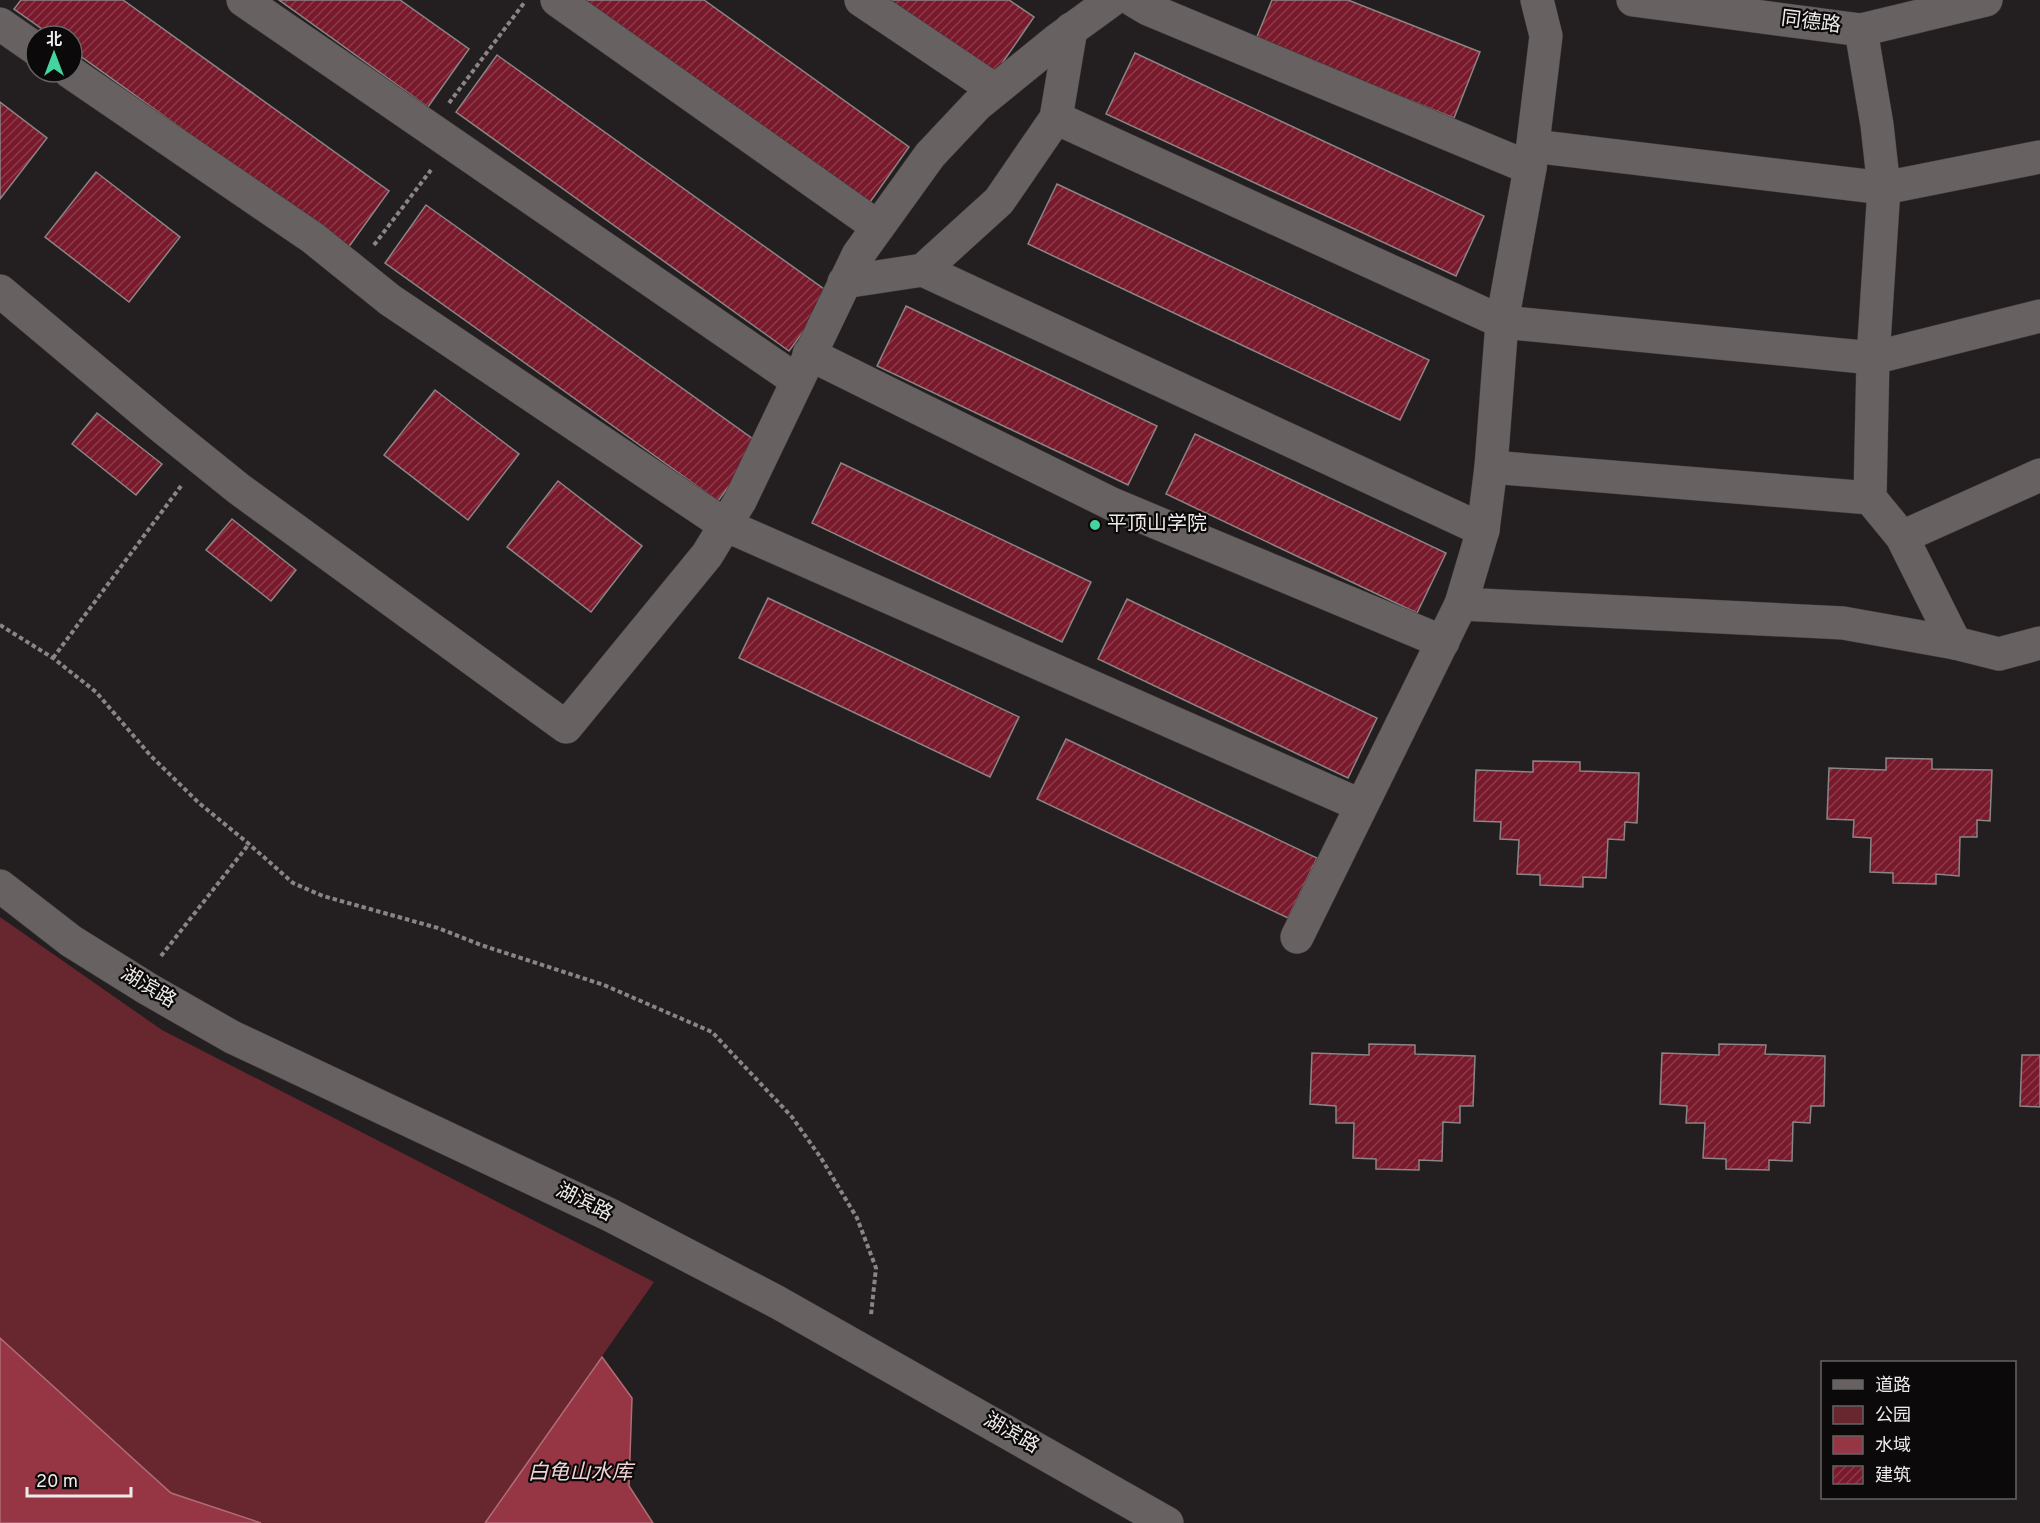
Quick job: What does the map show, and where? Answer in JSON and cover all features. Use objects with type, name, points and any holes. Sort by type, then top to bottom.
[{"type":"street","points":[[243,0],[440,136],[802,367],[1112,504],[1443,642]]},
{"type":"street","points":[[556,0],[878,227]]},
{"type":"street","points":[[861,0],[995,90]]},
{"type":"street","points":[[0,291],[239,489],[566,727],[707,555],[740,501],[802,367],[858,255],[930,155],[977,105],[1071,29],[1112,0]]},
{"type":"street","points":[[1133,0],[1148,9],[1532,157],[1884,188],[2040,157]]},
{"type":"street","points":[[1297,937],[1360,805],[1461,604],[1483,530],[1491,467],[1502,322],[1532,157],[1546,36],[1537,0]]},
{"type":"street","name":"同德路","points":[[1633,0],[1861,30],[1986,0]]},
{"type":"street","points":[[0,24],[24,40]]},
{"type":"street","points":[[923,270],[999,201],[1056,118],[1071,29]]},
{"type":"street","points":[[1861,30],[1877,125],[1884,188],[1873,358],[1870,498],[1902,537],[1955,643]]},
{"type":"street","points":[[84,82],[313,238],[390,300],[725,525],[1360,805]]},
{"type":"street","points":[[1056,118],[1502,322],[1873,358],[2040,316]]},
{"type":"street","points":[[844,282],[923,270],[1483,530]]},
{"type":"street","points":[[1491,467],[1870,498]]},
{"type":"street","points":[[1902,537],[2040,475]]},
{"type":"street","points":[[1461,604],[1843,623],[1955,643],[1999,654],[2040,643]]},
{"type":"street","name":"湖滨路","points":[[0,886],[71,941],[232,1037],[610,1215],[777,1302],[1167,1523]]},
{"type":"path","points":[[354,271],[526,0]]},
{"type":"path","points":[[53,658],[201,458]]},
{"type":"path","points":[[0,625],[53,658],[96,692],[150,755],[199,803],[293,883],[323,896],[438,928],[481,945],[604,985],[712,1032],[792,1117],[821,1158],[856,1218],[876,1268],[866,1352]]},
{"type":"path","points":[[139,983],[249,844]]},
{"type":"green space","points":[[0,917],[162,1030],[654,1282],[485,1523],[261,1523],[171,1493],[0,1338]]},
{"type":"water","points":[[0,1338],[171,1493],[261,1523],[0,1523]]},
{"type":"water","name":"白龟山水库","points":[[602,1357],[632,1398],[629,1486],[653,1523],[485,1523]]},
{"type":"building","points":[[21,0],[123,0],[389,191],[348,248],[84,59],[84,24],[35,24],[14,9]]},
{"type":"building","points":[[279,0],[400,0],[469,49],[428,107]]},
{"type":"building","points":[[582,0],[704,0],[909,147],[868,205]]},
{"type":"building","points":[[883,0],[1009,0],[1034,17],[994,75]]},
{"type":"building","points":[[1272,0],[1348,0],[1480,52],[1454,118],[1256,39]]},
{"type":"building","points":[[1135,53],[1484,216],[1456,276],[1106,114]]},
{"type":"building","points":[[497,55],[831,294],[789,351],[456,112]]},
{"type":"building","points":[[0,102],[47,138],[0,199]]},
{"type":"building","points":[[96,172],[180,237],[129,302],[45,237]]},
{"type":"building","points":[[1057,184],[1429,360],[1400,420],[1028,244]]},
{"type":"building","points":[[426,205],[760,444],[718,501],[385,263]]},
{"type":"building","points":[[906,306],[1157,426],[1128,485],[877,366]]},
{"type":"building","points":[[435,390],[519,454],[468,520],[384,455]]},
{"type":"building","points":[[97,413],[162,464],[136,495],[72,444]]},
{"type":"building","points":[[1195,434],[1446,553],[1417,613],[1166,494]]},
{"type":"building","points":[[841,463],[1091,582],[1062,642],[812,523]]},
{"type":"building","points":[[558,481],[642,546],[591,612],[507,547]]},
{"type":"building","points":[[232,519],[296,570],[271,601],[206,550]]},
{"type":"building","points":[[768,598],[1019,717],[990,777],[739,658]]},
{"type":"building","points":[[1127,599],[1377,718],[1348,778],[1098,659]]},
{"type":"building","points":[[1066,739],[1317,858],[1288,918],[1037,799]]},
{"type":"building","points":[[1886,758],[1932,759],[1932,769],[1992,770],[1990,821],[1977,820],[1977,837],[1960,837],[1959,876],[1936,874],[1936,884],[1893,883],[1893,873],[1870,872],[1871,838],[1853,837],[1854,820],[1827,819],[1829,768],[1886,770]]},
{"type":"building","points":[[1533,761],[1580,762],[1580,771],[1639,773],[1637,823],[1625,822],[1624,840],[1608,839],[1606,878],[1583,877],[1583,887],[1540,885],[1540,875],[1517,874],[1519,840],[1500,839],[1501,822],[1474,821],[1476,770],[1533,772]]},
{"type":"building","points":[[1369,1044],[1415,1045],[1415,1054],[1475,1056],[1473,1106],[1460,1106],[1460,1123],[1443,1122],[1442,1161],[1419,1160],[1419,1170],[1376,1169],[1376,1159],[1353,1158],[1354,1123],[1336,1123],[1336,1106],[1310,1104],[1312,1053],[1369,1055]]},
{"type":"building","points":[[1719,1044],[1766,1045],[1765,1054],[1825,1056],[1824,1106],[1811,1106],[1810,1123],[1793,1122],[1792,1161],[1769,1160],[1769,1170],[1726,1169],[1726,1159],[1703,1158],[1705,1123],[1686,1123],[1687,1106],[1660,1104],[1662,1053],[1719,1055]]},
{"type":"building","points":[[2022,1055],[2040,1055],[2040,1107],[2020,1106]]},
{"type":"place","name":"平顶山学院","points":[[1095,525]]}]
